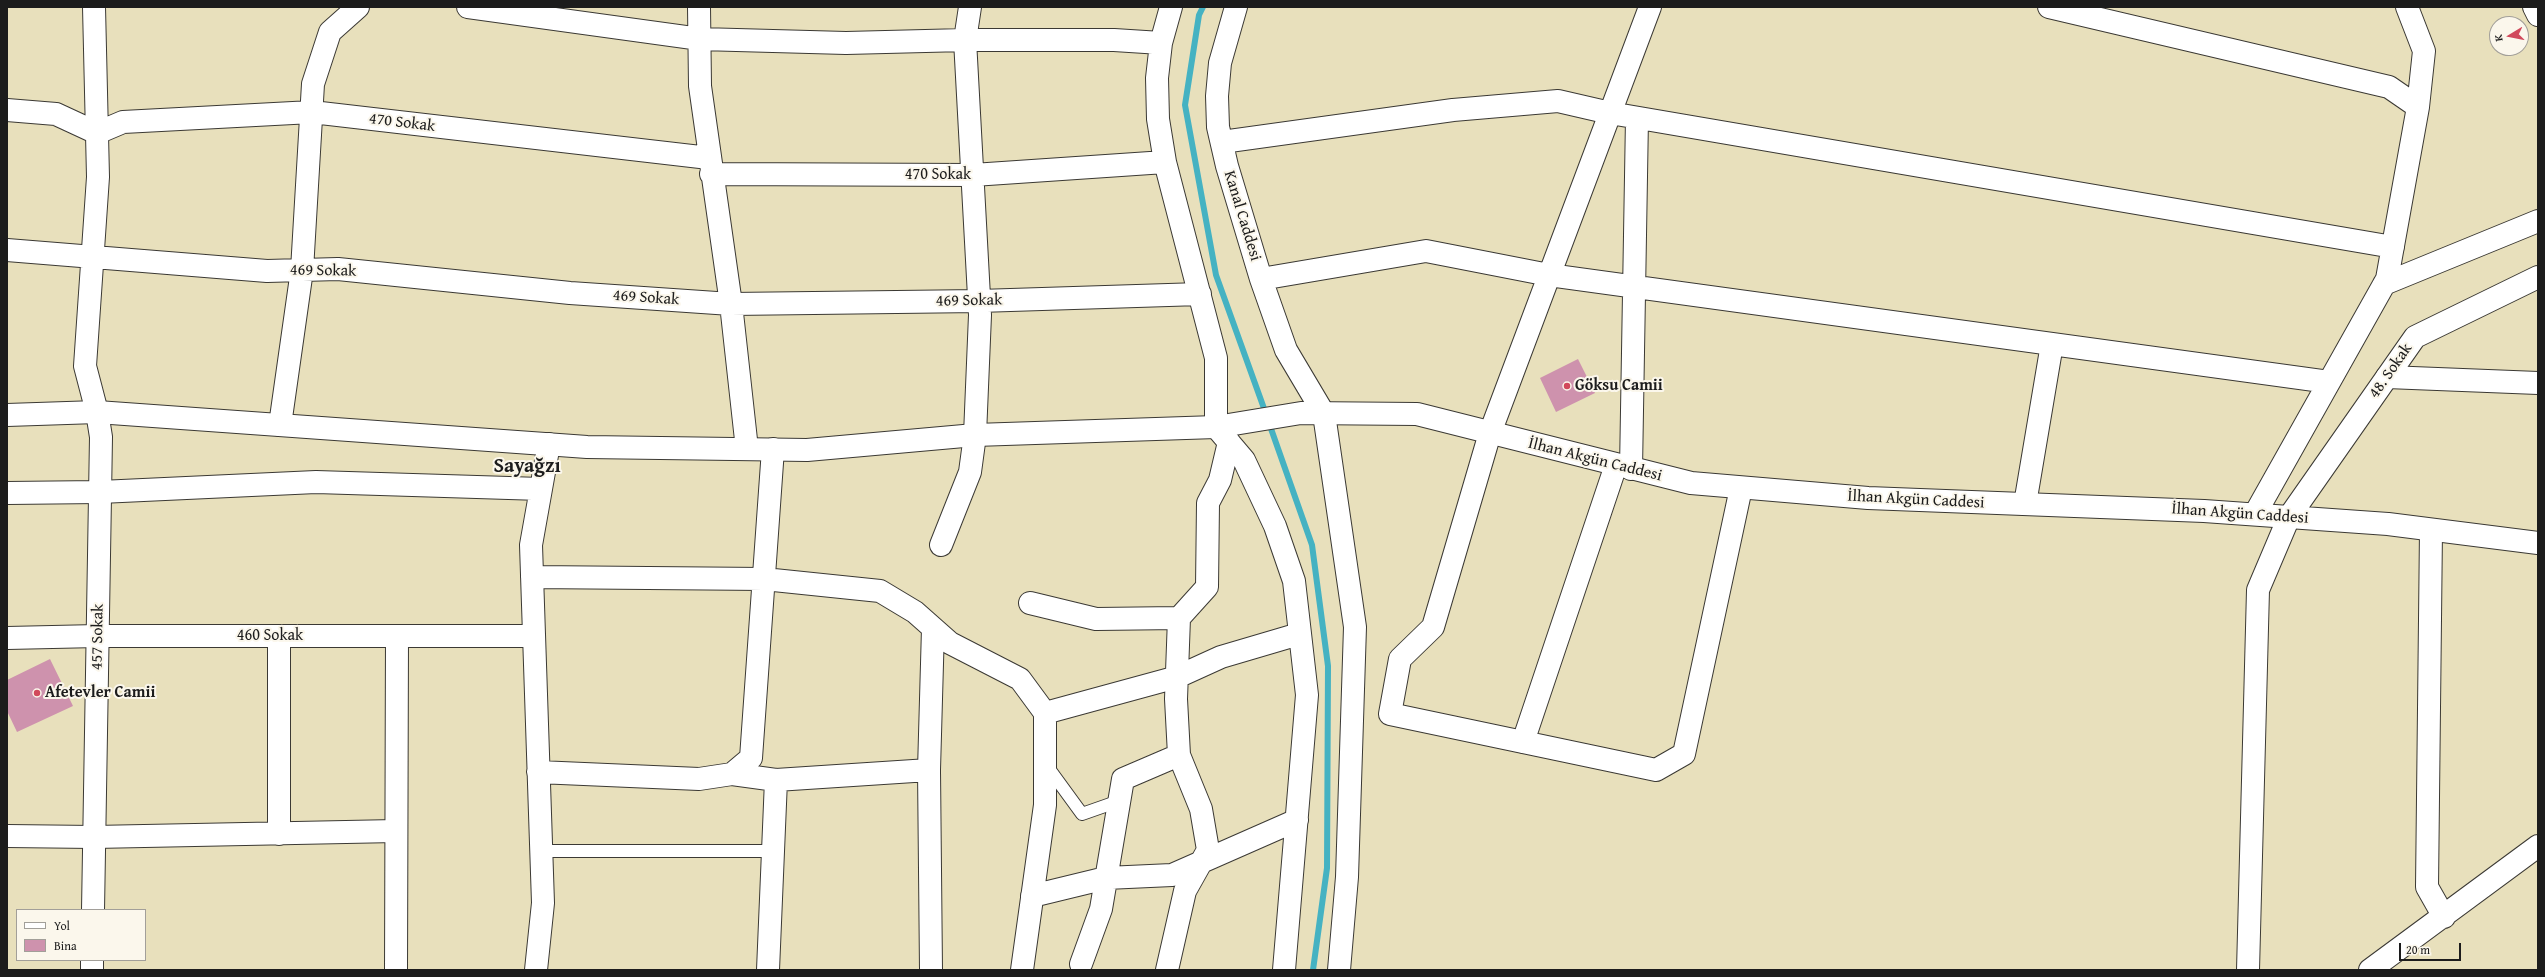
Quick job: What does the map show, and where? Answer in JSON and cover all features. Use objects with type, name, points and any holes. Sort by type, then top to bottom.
[{"type":"street","name":"457 Sokak","points":[[93,909],[101,437],[97,412],[85,366],[98,177],[94,7]]},
{"type":"street","points":[[280,425],[302,270],[313,84],[330,32],[358,7]]},
{"type":"street","points":[[468,7],[700,39],[846,43],[965,40],[1114,40],[1161,44]]},
{"type":"street","points":[[699,7],[700,86],[710,166],[731,304],[747,449]]},
{"type":"street","points":[[941,545],[970,472],[975,435],[979,301],[965,40],[970,7]]},
{"type":"street","points":[[1167,970],[1185,891],[1208,850],[1201,809],[1179,755],[1177,677],[1179,618],[1207,587],[1208,503],[1220,480],[1227,431],[1216,358],[1165,162],[1158,119],[1157,78],[1161,44],[1171,7]]},
{"type":"street","name":"Kanal Caddesi","points":[[1236,7],[1220,63],[1217,96],[1222,142],[1261,279],[1286,350],[1324,414]]},
{"type":"street","points":[[1650,7],[1490,433],[1433,627],[1400,659],[1390,714],[1656,770],[1684,754],[1741,488]]},
{"type":"street","points":[[2049,7],[2389,86],[2418,107]]},
{"type":"street","points":[[2255,514],[2384,284],[2393,247],[2418,107],[2424,51],[2406,7]]},
{"type":"street","points":[[2534,7],[2538,15]]},
{"type":"street","points":[[1222,142],[1453,110],[1558,101],[1637,118],[2393,247]]},
{"type":"street","points":[[7,110],[56,114],[97,133]]},
{"type":"street","name":"470 Sokak","points":[[97,133],[123,122],[312,112],[710,166],[972,175],[1165,162]]},
{"type":"street","points":[[1523,742],[1623,467],[1634,287],[1637,118]]},
{"type":"street","points":[[2384,284],[2538,221]]},
{"type":"street","name":"469 Sokak","points":[[7,250],[267,271],[338,268],[570,293],[731,304],[979,301],[1200,294]]},
{"type":"street","points":[[1261,279],[1426,250],[1549,275],[2329,382]]},
{"type":"street","name":"48. Sokak","points":[[2248,970],[2258,590],[2289,517],[2415,337],[2538,277]]},
{"type":"street","points":[[2025,504],[2052,344]]},
{"type":"street","points":[[2387,377],[2538,382]]},
{"type":"street","name":"İlhan Akgün Caddesi","points":[[7,415],[97,412],[549,444],[807,450],[975,435],[1227,431],[1301,414],[1417,414],[1691,484],[1868,498],[2255,514],[2431,530],[2538,543]]},
{"type":"street","points":[[1324,414],[1355,627],[1346,877],[1338,970]]},
{"type":"street","points":[[1227,431],[1244,460],[1276,526],[1294,581],[1307,695],[1284,970]]},
{"type":"street","points":[[536,970],[543,903],[531,545],[549,444]]},
{"type":"street","points":[[732,774],[751,758],[773,450]]},
{"type":"street","points":[[7,494],[100,492],[316,482],[541,489]]},
{"type":"street","points":[[2431,530],[2427,886],[2444,917]]},
{"type":"street","points":[[532,577],[764,579],[880,591],[915,612],[950,643],[1020,679],[1045,712],[1045,805],[1022,970]]},
{"type":"street","points":[[1030,603],[1096,619],[1179,618]]},
{"type":"street","points":[[931,970],[929,770],[933,628]]},
{"type":"street","points":[[1045,712],[1177,677],[1221,657],[1300,634]]},
{"type":"street","name":"460 Sokak","points":[[7,638],[98,636],[534,636]]},
{"type":"street","points":[[279,636],[279,834]]},
{"type":"street","points":[[396,970],[397,637]]},
{"type":"street","points":[[1081,964],[1101,909],[1123,779],[1179,755]]},
{"type":"street","points":[[538,772],[699,779],[732,774],[776,780],[929,770]]},
{"type":"street","points":[[768,970],[776,780]]},
{"type":"street","points":[[1032,896],[1106,878],[1172,875],[1201,864],[1297,820]]},
{"type":"street","points":[[7,836],[94,837],[396,831]]},
{"type":"street","points":[[2370,970],[2444,917],[2538,846]]},
{"type":"lane","points":[[1045,763],[1082,814],[1119,801]]},
{"type":"lane","points":[[541,851],[773,851]]},
{"type":"building","name":"Göksu Camii","points":[[1578,359],[1595,393],[1556,412],[1540,378]]},
{"type":"building","name":"Afetevler Camii","points":[[50,659],[73,706],[17,732],[7,711],[7,680]]},
{"type":"waterway","points":[[1203,7],[1199,15],[1185,105],[1216,275],[1266,414]]},
{"type":"waterway","points":[[1269,423],[1312,545],[1328,666],[1327,868],[1313,970]]},
{"type":"place","name":"Göksu Camii","points":[[1567,386]]},
{"type":"place","name":"Afetevler Camii","points":[[37,693]]},
{"type":"district","name":"Sayağzı","points":[[527,467]]}]
